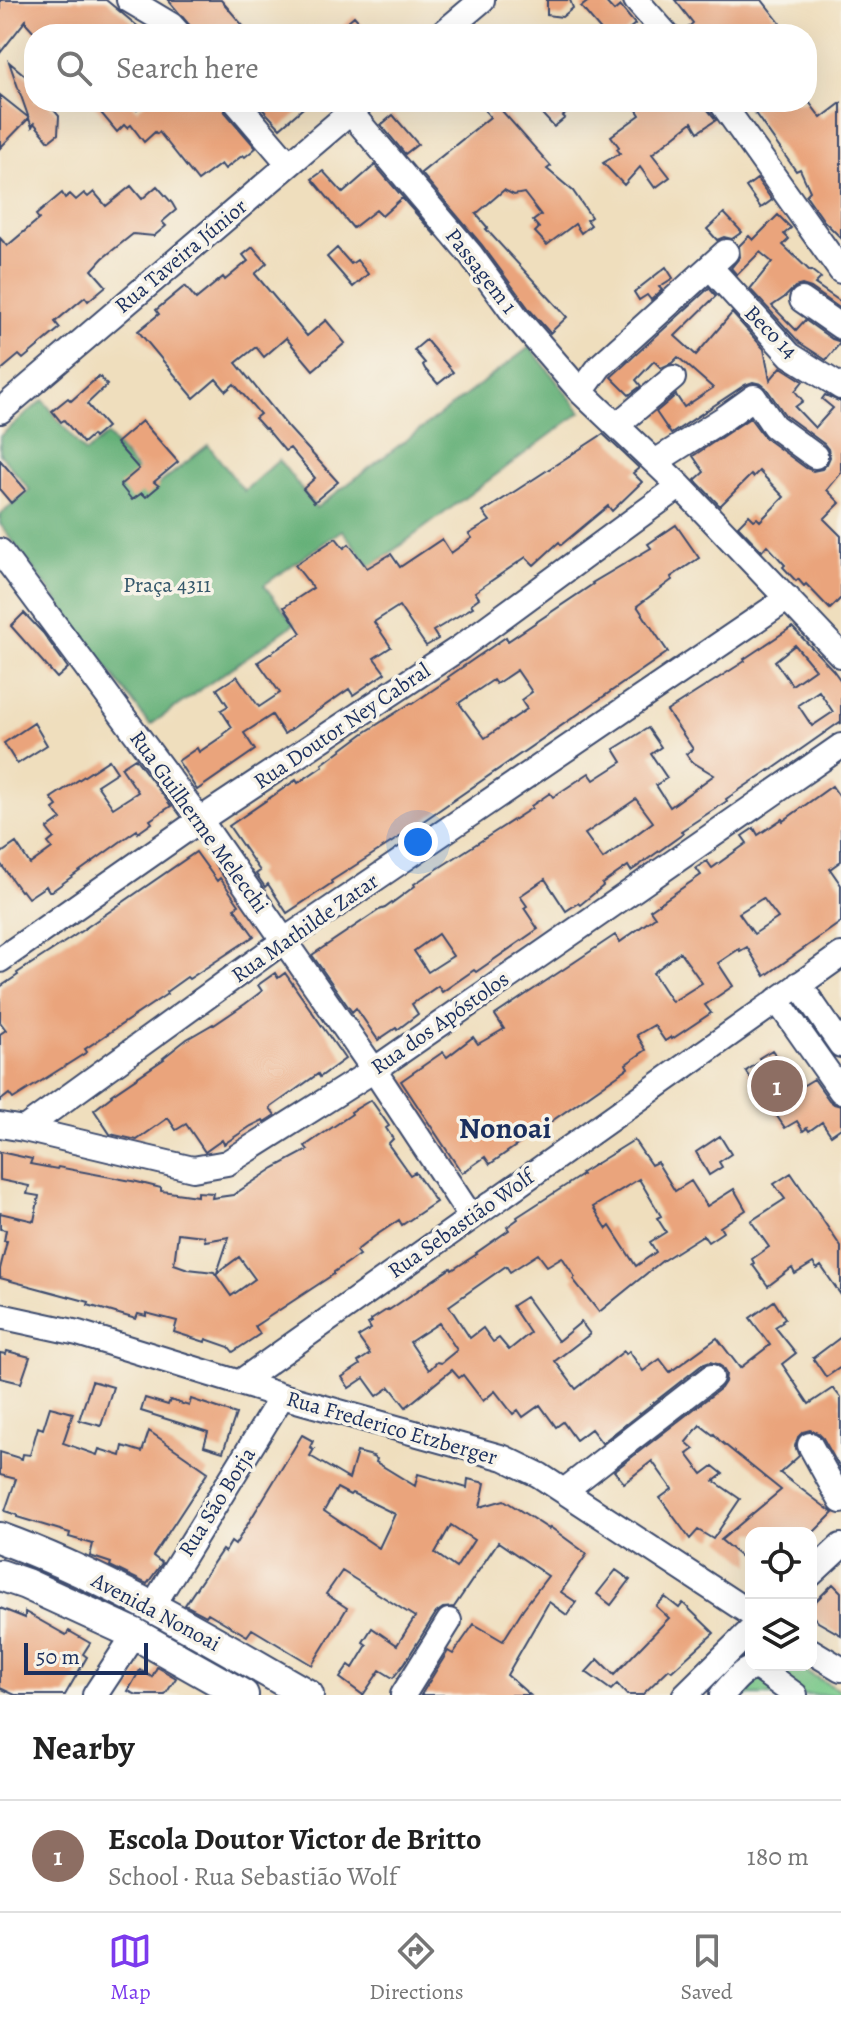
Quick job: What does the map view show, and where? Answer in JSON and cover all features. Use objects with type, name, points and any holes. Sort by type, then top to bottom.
[{"type":"main road","name":"Avenida Nonoai","points":[[0,1538],[36,1551],[152,1607],[308,1695]]},
{"type":"main road","name":"Avenida Nonoai","points":[[0,1575],[135,1634],[239,1694]]},
{"type":"street","points":[[129,0],[169,24]]},
{"type":"street","points":[[454,24],[482,0]]},
{"type":"street","points":[[636,0],[657,24]]},
{"type":"street","points":[[245,112],[289,164]]},
{"type":"street","name":"Rua Taveira Júnior","points":[[0,411],[350,112]]},
{"type":"street","name":"Passagem 1","points":[[360,112],[517,318],[581,392],[680,486],[841,655]]},
{"type":"street","points":[[728,112],[841,271]]},
{"type":"street","name":"Beco 14","points":[[581,392],[600,366],[718,260],[790,355],[841,387]]},
{"type":"street","points":[[802,300],[841,327]]},
{"type":"street","points":[[617,425],[673,378]]},
{"type":"street","points":[[655,462],[754,397],[774,426],[815,456]]},
{"type":"street","name":"Rua Doutor Ney Cabral","points":[[0,960],[200,820],[461,647],[680,486]]},
{"type":"street","name":"Rua Guilherme Melecchi","points":[[0,551],[285,940],[471,1217]]},
{"type":"street","name":"Rua Mathilde Zatar","points":[[12,1127],[788,598]]},
{"type":"street","name":"Rua dos Apóstolos","points":[[12,1127],[193,1169],[227,1163],[374,1070],[841,746]]},
{"type":"street","name":"Rua Sebastião Wolf","points":[[239,1383],[841,955]]},
{"type":"street","points":[[799,984],[841,1045]]},
{"type":"street","points":[[777,1000],[841,1091]]},
{"type":"street","name":"Rua Frederico Etzberger","points":[[0,1316],[78,1333],[282,1396],[504,1458],[539,1475],[745,1610]]},
{"type":"street","points":[[564,1491],[711,1377]]},
{"type":"street","name":"Rua São Borja","points":[[152,1607],[282,1396]]},
{"type":"street","points":[[810,1445],[841,1501]]},
{"type":"street","points":[[817,1568],[841,1546]]},
{"type":"street","points":[[403,1695],[449,1621]]},
{"type":"street","points":[[95,1695],[135,1634]]},
{"type":"street","points":[[685,1695],[745,1636]]},
{"type":"street","points":[[817,1655],[841,1669]]},
{"type":"street","points":[[722,1695],[744,1672],[757,1667],[795,1695]]},
{"type":"green space","name":"Praça 4311","points":[[530,347],[581,412],[371,567],[342,530],[264,585],[294,624],[150,725],[0,524],[0,515],[30,490],[0,454],[0,436],[43,400],[85,453],[107,435],[153,489],[208,445],[244,491],[279,460],[316,508]]},
{"type":"green space","points":[[745,1671],[805,1671],[841,1691],[841,1695],[719,1695]]},
{"type":"building","points":[[0,0],[106,0],[135,24],[27,24],[26,20],[0,53]]},
{"type":"building","points":[[168,0],[221,0],[241,24],[188,24]]},
{"type":"building","points":[[547,0],[570,0],[573,8],[562,17],[547,15]]},
{"type":"building","points":[[590,0],[604,0],[614,11],[620,6],[635,24],[595,24],[581,7]]},
{"type":"building","points":[[675,0],[762,0],[780,23],[692,24]]},
{"type":"building","points":[[354,16],[361,24],[345,24]]},
{"type":"building","points":[[9,62],[24,75],[24,104]]},
{"type":"building","points":[[0,95],[29,118],[0,148]]},
{"type":"building","points":[[841,103],[841,238],[824,221],[806,195],[810,191],[800,169],[796,171],[754,112],[816,112],[821,118]]},
{"type":"building","points":[[27,112],[56,112],[59,116],[58,134],[49,141],[34,123],[32,127]]},
{"type":"building","points":[[100,112],[225,112],[256,148],[225,169],[221,164],[198,181],[159,132],[144,142],[131,125],[127,128],[124,125],[117,132]]},
{"type":"building","points":[[265,112],[298,112],[280,128]]},
{"type":"building","points":[[486,112],[503,112],[551,166],[547,169],[573,191],[591,217],[587,220],[591,225],[581,233],[575,224],[547,245],[535,232],[539,228],[533,221],[541,215],[524,193],[514,195],[504,190],[476,214],[486,229],[567,317],[550,333],[421,173],[490,117]]},
{"type":"building","points":[[540,112],[568,112],[563,116],[565,118],[554,127]]},
{"type":"building","points":[[638,112],[710,112],[716,120],[698,132],[692,122],[652,154],[670,177],[655,188],[640,167],[624,185],[603,163],[620,153],[611,136],[640,115]]},
{"type":"building","points":[[393,115],[418,144],[405,154],[381,125]]},
{"type":"building","points":[[375,165],[436,236],[402,198],[382,216],[376,210],[353,228],[312,179],[323,171],[343,193]]},
{"type":"building","points":[[757,179],[772,200],[761,208],[746,187]]},
{"type":"building","points":[[131,186],[142,199],[157,186],[172,203],[176,210],[162,222],[166,226],[154,236],[133,234],[103,258],[92,270],[106,286],[88,301],[85,297],[55,322],[60,328],[23,359],[19,355],[0,371],[0,238],[7,246],[39,219],[36,215],[62,193],[65,198],[70,194],[76,200],[84,193],[88,197],[94,192],[106,206]]},
{"type":"building","points":[[724,213],[742,232],[732,239],[724,237],[717,240],[707,229]]},
{"type":"building","points":[[778,215],[791,228],[784,234],[789,239],[783,245],[821,278],[815,284],[841,302],[841,309],[802,285],[772,306],[796,330],[805,320],[841,342],[826,360],[800,343],[750,289],[772,262],[760,252],[737,275],[731,268],[740,257],[739,246],[749,236],[753,240]]},
{"type":"building","points":[[253,247],[267,263],[255,274],[307,336],[326,320],[345,343],[313,370],[286,338],[264,357],[256,347],[236,363],[338,482],[314,502],[303,489],[315,478],[290,448],[285,451],[255,418],[260,414],[234,384],[226,391],[216,379],[194,398],[138,331],[159,314],[156,310],[185,286],[196,299],[223,277],[225,280],[248,261],[243,255]]},
{"type":"building","points":[[337,248],[351,264],[357,260],[368,274],[353,287],[327,257]]},
{"type":"building","points":[[666,267],[673,278],[659,287],[662,290],[651,300],[647,295],[639,300],[634,292]]},
{"type":"building","points":[[709,288],[716,296],[675,336],[696,355],[732,313],[764,349],[770,380],[781,367],[803,381],[795,391],[803,401],[795,407],[815,428],[833,408],[822,399],[825,395],[841,402],[841,473],[827,490],[840,503],[824,519],[841,536],[841,598],[830,609],[806,584],[804,586],[798,579],[796,581],[767,545],[762,551],[738,526],[749,515],[760,521],[784,497],[759,471],[720,506],[695,480],[704,472],[693,456],[750,418],[765,438],[813,471],[822,469],[830,457],[824,444],[785,415],[766,388],[753,382],[671,434],[656,412],[676,395],[684,407],[713,388],[678,357],[661,368],[654,361],[636,380],[641,386],[629,395],[611,377]]},
{"type":"building","points":[[426,340],[453,372],[438,384],[414,350]]},
{"type":"building","points":[[99,376],[107,385],[87,404],[107,427],[83,443],[52,411],[68,398],[71,401]]},
{"type":"building","points":[[142,421],[178,462],[154,482],[159,486],[146,497],[142,493],[132,500],[120,485],[139,469],[116,443]]},
{"type":"building","points":[[603,434],[639,468],[633,473],[642,482],[612,511],[608,506],[534,565],[526,557],[475,592],[479,598],[471,604],[473,607],[433,631],[438,639],[426,646],[399,606],[374,622],[391,647],[374,658],[385,673],[353,695],[349,689],[284,734],[272,715],[244,733],[255,750],[197,790],[178,761],[197,748],[199,752],[232,727],[221,710],[228,706],[217,689],[237,676],[259,707],[280,693],[258,662],[301,633],[284,607],[313,588],[295,565],[336,538],[344,548],[349,544],[367,568],[391,554],[400,567],[442,539],[451,553],[472,538],[469,534],[490,521],[483,512]]},
{"type":"building","points":[[0,460],[26,490],[11,503],[0,490]]},
{"type":"building","points":[[676,525],[699,558],[637,606],[668,652],[287,913],[268,884],[265,887],[256,874],[260,871],[229,826],[296,780],[298,783],[323,766],[364,733],[449,679],[506,637],[508,641],[592,583],[651,548],[648,544]],"holes":[[[517,670],[532,692],[521,700],[527,709],[485,738],[459,703],[493,680],[496,684]]]},
{"type":"building","points":[[24,613],[68,668],[57,678],[11,626]]},
{"type":"building","points":[[792,627],[841,681],[841,724],[726,799],[631,871],[628,866],[602,884],[580,905],[578,903],[566,911],[545,879],[520,896],[538,929],[476,972],[474,970],[442,992],[438,986],[412,1004],[418,1014],[378,1040],[356,1008],[352,1012],[312,955],[550,793],[553,797],[589,773],[594,780],[622,762],[614,749],[648,728],[661,747],[651,754],[667,778],[656,785],[670,807],[714,775],[691,761],[686,754],[693,749],[667,711]],"holes":[[[795,645],[815,669],[792,685],[775,661]],[[819,691],[833,712],[812,726],[798,705]],[[636,799],[653,822],[603,859],[585,834]],[[438,934],[453,956],[428,972],[414,951]]]},
{"type":"building","points":[[34,723],[47,745],[17,764],[4,743]]},
{"type":"building","points":[[135,758],[171,806],[150,820],[152,823],[138,833],[137,830],[52,891],[46,886],[28,898],[0,863],[0,854],[16,843],[30,864],[52,848],[48,843],[54,838],[47,829],[61,819],[53,809],[57,806],[51,798],[109,760],[117,772],[97,785],[113,808],[138,792],[121,767]]},
{"type":"building","points":[[832,786],[841,799],[841,861],[830,869],[841,885],[841,922],[765,976],[747,947],[739,949],[718,963],[733,986],[705,1005],[711,1013],[672,1039],[665,1041],[654,1025],[637,1035],[646,1050],[626,1064],[628,1068],[490,1164],[485,1157],[462,1173],[401,1081],[443,1052],[447,1057],[473,1037],[478,1044],[504,1029],[495,1015],[615,935],[620,942],[655,917],[650,910],[701,875],[696,868],[707,861],[712,868],[747,843],[742,836],[754,828],[758,835]],"holes":[[[763,898],[778,918],[754,934],[739,913]],[[680,952],[702,983],[672,1002],[653,973]]]},
{"type":"building","points":[[196,852],[239,905],[234,908],[254,936],[189,979],[187,977],[85,1049],[87,1052],[13,1099],[9,1094],[0,1101],[0,1034],[6,1030],[0,1022],[0,987]]},
{"type":"building","points":[[275,973],[278,978],[285,973],[345,1059],[270,1108],[275,1115],[224,1144],[222,1140],[205,1152],[186,1124],[176,1130],[168,1118],[137,1140],[110,1134],[94,1110],[187,1039],[245,1004],[262,991],[258,985]]},
{"type":"building","points":[[772,1050],[799,1088],[814,1079],[829,1100],[841,1106],[841,1128],[831,1135],[822,1122],[809,1131],[807,1128],[803,1131],[797,1121],[785,1128],[746,1071]]},
{"type":"building","points":[[371,1100],[389,1126],[386,1128],[393,1139],[388,1144],[410,1175],[415,1172],[436,1202],[402,1225],[399,1220],[375,1236],[356,1251],[359,1255],[334,1274],[255,1326],[260,1334],[233,1352],[229,1347],[206,1339],[205,1342],[174,1332],[177,1321],[146,1313],[146,1316],[138,1314],[136,1319],[88,1305],[89,1302],[0,1278],[7,1241],[4,1241],[6,1230],[0,1229],[0,1213],[34,1221],[39,1196],[27,1194],[29,1186],[0,1180],[0,1152],[32,1159],[30,1164],[137,1182],[161,1188],[161,1191],[197,1196],[197,1192],[213,1193],[212,1198],[233,1195],[308,1150],[305,1146]],"holes":[[[178,1233],[204,1236],[205,1241],[229,1237],[217,1273],[239,1257],[255,1279],[231,1296],[214,1272],[174,1264]]]},
{"type":"building","points":[[720,1136],[731,1154],[719,1162],[722,1167],[709,1175],[696,1152]]},
{"type":"building","points":[[634,1140],[651,1165],[657,1162],[675,1191],[691,1181],[707,1206],[734,1189],[746,1210],[720,1227],[723,1232],[708,1242],[703,1235],[662,1261],[599,1312],[573,1279],[575,1277],[562,1257],[547,1266],[538,1254],[510,1272],[506,1266],[449,1306],[470,1338],[483,1328],[493,1342],[499,1338],[509,1350],[530,1333],[512,1306],[526,1297],[558,1341],[581,1322],[590,1334],[555,1361],[576,1389],[624,1351],[626,1354],[629,1351],[643,1371],[660,1359],[670,1372],[717,1338],[740,1368],[770,1345],[750,1318],[774,1301],[785,1318],[775,1327],[796,1353],[782,1364],[809,1404],[833,1388],[841,1398],[841,1470],[823,1438],[810,1430],[798,1437],[795,1446],[799,1456],[780,1473],[833,1513],[817,1529],[745,1527],[745,1560],[721,1540],[781,1490],[700,1425],[686,1442],[694,1449],[687,1454],[702,1474],[713,1466],[723,1474],[714,1481],[740,1499],[713,1539],[698,1530],[690,1539],[660,1498],[672,1489],[652,1461],[624,1483],[614,1471],[721,1388],[726,1374],[717,1364],[710,1362],[702,1365],[602,1443],[591,1429],[576,1440],[563,1422],[556,1427],[540,1405],[523,1417],[518,1410],[513,1414],[495,1391],[483,1401],[463,1375],[459,1378],[452,1370],[406,1407],[390,1387],[377,1396],[364,1378],[349,1388],[342,1377],[370,1354],[358,1337],[371,1329],[368,1324],[371,1320],[477,1254],[509,1230],[507,1227],[517,1217]],"holes":[[[639,1179],[661,1216],[657,1218],[666,1232],[650,1242],[656,1252],[636,1266],[610,1226],[607,1229],[593,1207]],[[439,1323],[457,1350],[429,1370],[410,1342]]]},
{"type":"building","points":[[791,1173],[841,1247],[841,1295],[821,1266],[817,1269],[813,1263],[795,1274],[792,1268],[768,1286],[752,1264],[752,1259],[769,1247],[751,1221],[785,1199],[774,1184]]},
{"type":"building","points":[[841,1337],[841,1367],[826,1377],[813,1358]]},
{"type":"building","points":[[7,1351],[30,1357],[21,1383],[0,1378],[0,1353],[6,1354]]},
{"type":"building","points":[[92,1381],[113,1387],[101,1426],[79,1420]]},
{"type":"building","points":[[145,1398],[168,1405],[170,1400],[189,1406],[191,1399],[236,1414],[223,1452],[204,1446],[208,1432],[141,1411]]},
{"type":"building","points":[[50,1407],[73,1413],[63,1443],[97,1455],[99,1449],[121,1456],[123,1446],[142,1452],[149,1431],[208,1472],[153,1556],[162,1563],[147,1584],[110,1566],[111,1563],[90,1556],[93,1544],[5,1511],[16,1479],[0,1475],[0,1452],[22,1459],[23,1454],[30,1455],[38,1427],[43,1429]]},
{"type":"building","points":[[302,1435],[313,1441],[310,1447],[314,1449],[310,1456],[349,1479],[357,1452],[373,1456],[376,1462],[415,1486],[418,1474],[467,1488],[468,1479],[485,1483],[480,1507],[504,1500],[550,1527],[587,1554],[561,1592],[576,1602],[567,1615],[549,1602],[507,1675],[530,1695],[421,1695],[448,1651],[453,1654],[474,1624],[503,1641],[548,1576],[498,1542],[454,1607],[443,1608],[436,1613],[393,1678],[380,1670],[363,1695],[340,1678],[349,1665],[353,1668],[367,1645],[363,1642],[372,1628],[397,1645],[415,1617],[342,1571],[326,1594],[347,1608],[312,1665],[252,1629],[247,1636],[208,1613],[206,1616],[185,1605],[222,1550],[225,1552],[231,1542],[235,1545]],"holes":[[[337,1488],[395,1514],[379,1548],[324,1511]],[[451,1525],[474,1540],[456,1568],[435,1553]]]},
{"type":"building","points":[[616,1570],[630,1580],[611,1605],[597,1594]]},
{"type":"building","points":[[833,1584],[841,1592],[841,1635],[817,1621],[817,1600]]},
{"type":"building","points":[[665,1597],[679,1608],[683,1603],[714,1633],[642,1695],[627,1695],[617,1684],[611,1690],[586,1672],[598,1659],[614,1675],[669,1618],[656,1606]]},
{"type":"building","points":[[0,1608],[25,1618],[25,1612],[66,1635],[69,1631],[90,1643],[83,1654],[87,1657],[65,1695],[15,1695],[0,1688]]},
{"type":"building","points":[[157,1667],[176,1678],[165,1695],[137,1695],[128,1691],[140,1670],[152,1677]]},
{"type":"place","name":"Escola Doutor Victor de Britto","points":[[777,1086]]},
{"type":"district","name":"Nonoai","points":[[505,1128]]}]
